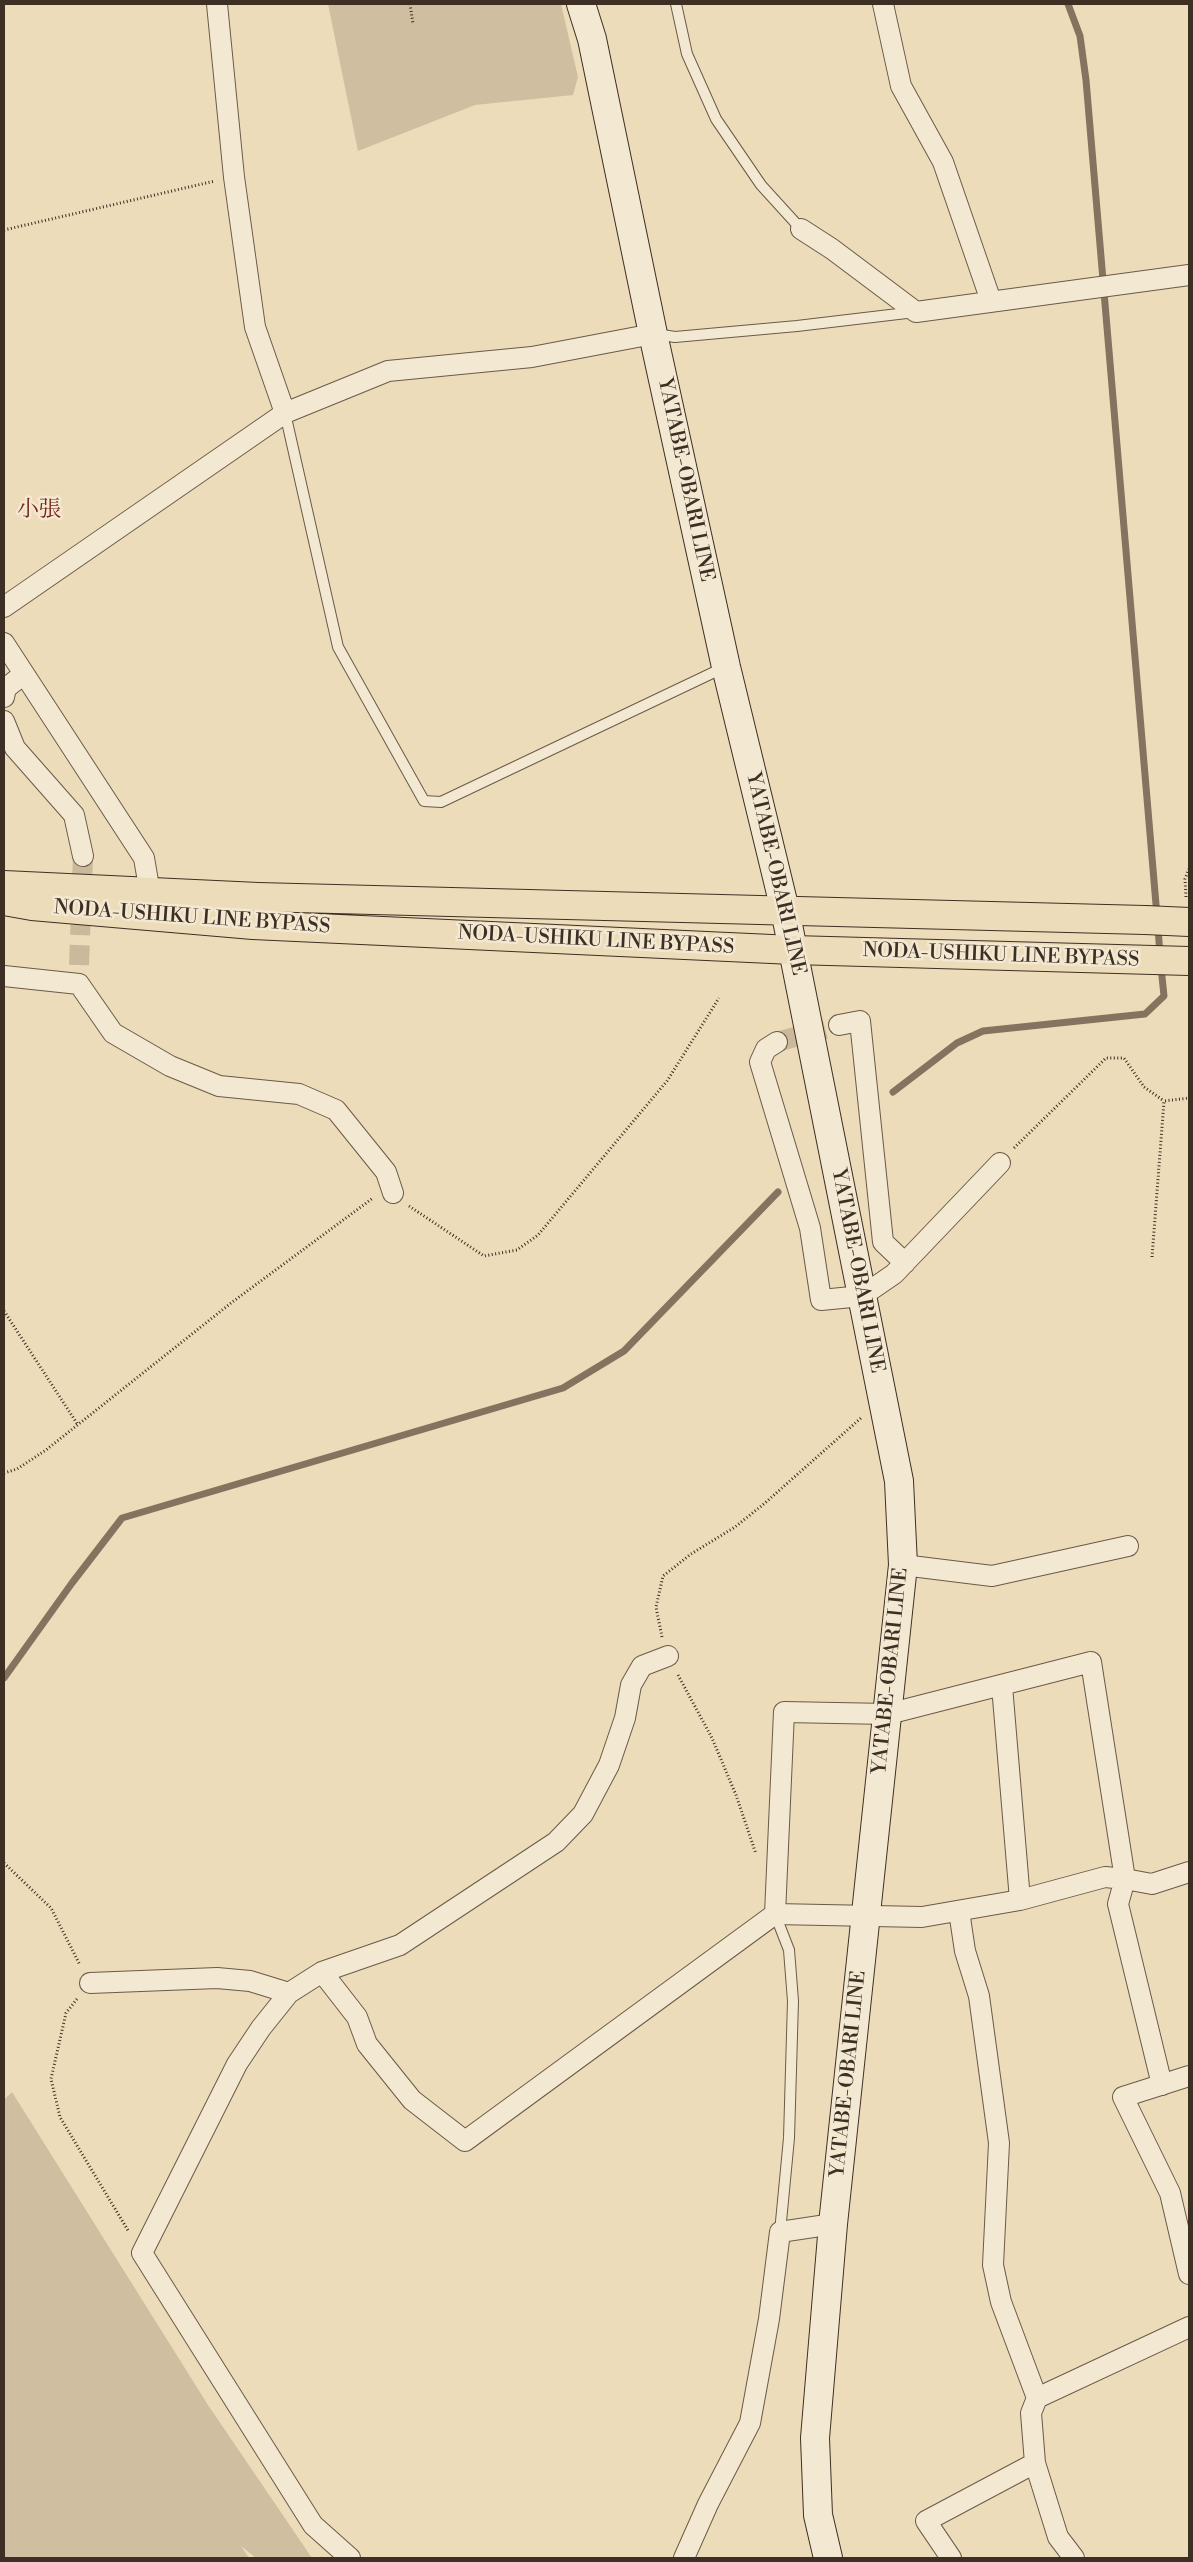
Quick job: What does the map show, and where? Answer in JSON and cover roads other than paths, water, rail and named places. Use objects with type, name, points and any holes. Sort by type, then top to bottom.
[{"type":"main road","name":"YATABE-OBARI LINE","points":[[581,4],[592,39],[653,334],[726,667],[785,910],[899,1481],[903,1565],[833,2224],[815,2438],[818,2515],[828,2558]]},
{"type":"main road","name":"NODA-USHIKU LINE BYPASS","points":[[4,884],[150,893],[1189,922]]},
{"type":"main road","name":"NODA-USHIKU LINE BYPASS","points":[[4,901],[32,906],[252,925],[793,950],[1189,961]]},
{"type":"street","points":[[217,4],[234,177],[255,328],[285,413]]},
{"type":"street","points":[[883,4],[901,86],[943,162],[991,301]]},
{"type":"street","points":[[801,229],[832,249],[916,312],[1189,275]]},
{"type":"street","points":[[4,607],[285,413],[388,370],[532,357],[653,334]]},
{"type":"street","points":[[4,643],[144,858],[150,893]]},
{"type":"street","points":[[4,697],[6,688],[24,674]]},
{"type":"street","points":[[4,722],[15,748],[74,814],[83,856]]},
{"type":"street","points":[[4,976],[79,974],[113,1033],[170,1066],[219,1086],[299,1094],[336,1110],[386,1172],[394,1192]]},
{"type":"street","points":[[839,1026],[860,1021],[883,1242],[905,1263]]},
{"type":"street","points":[[777,1042],[766,1049],[760,1062],[810,1228],[820,1300],[862,1296],[894,1274],[1000,1163]]},
{"type":"street","points":[[903,1565],[992,1576],[1128,1546]]},
{"type":"street","points":[[350,2558],[313,2525],[142,2252],[238,2064],[261,2028],[289,1992],[322,1972],[400,1945],[556,1842],[583,1814],[608,1765],[625,1718],[631,1685],[642,1666],[668,1656]]},
{"type":"street","points":[[775,1914],[784,1712],[888,1714],[1091,1662],[1125,1879],[1118,1904],[1162,2085]]},
{"type":"street","points":[[1002,1686],[1020,1900]]},
{"type":"street","points":[[322,1972],[357,2017],[367,2044],[412,2100],[465,2142],[775,1914],[922,1917],[1020,1900],[1105,1877],[1152,1884],[1189,1872]]},
{"type":"street","points":[[959,1911],[965,1951],[979,1996],[998,2143],[993,2265],[1001,2302],[1037,2398],[1031,2413],[1035,2464],[1058,2537],[1074,2558]]},
{"type":"street","points":[[90,1983],[217,1978],[250,1981],[289,1992]]},
{"type":"street","points":[[1189,2076],[1123,2096],[1170,2193],[1189,2274]]},
{"type":"street","points":[[684,2558],[708,2504],[750,2423],[769,2319],[780,2232],[833,2224]]},
{"type":"street","points":[[1037,2398],[1189,2327]]},
{"type":"street","points":[[951,2558],[926,2521],[1035,2464]]},
{"type":"lane","points":[[676,4],[687,54],[716,119],[761,185],[801,229]]},
{"type":"lane","points":[[653,334],[675,337],[797,326],[916,312]]},
{"type":"lane","points":[[285,413],[338,647],[424,801],[441,802],[726,667]]},
{"type":"lane","points":[[775,1914],[790,1950],[793,2000],[789,2138],[780,2232]]},
{"type":"waterway","points":[[1068,4],[1080,36],[1086,80],[1157,916]]},
{"type":"waterway","points":[[1158,927],[1160,956]]},
{"type":"waterway","points":[[893,1092],[957,1043],[983,1031],[1145,1014],[1164,996],[1161,967]]},
{"type":"waterway","points":[[4,1678],[72,1583],[122,1518],[563,1388],[624,1351],[778,1192]]},
{"type":"tunnel","points":[[79,965],[83,856]]},
{"type":"tunnel","points":[[777,1042],[839,1025]]},
{"type":"district","name":"小張","points":[[39,511]]}]
